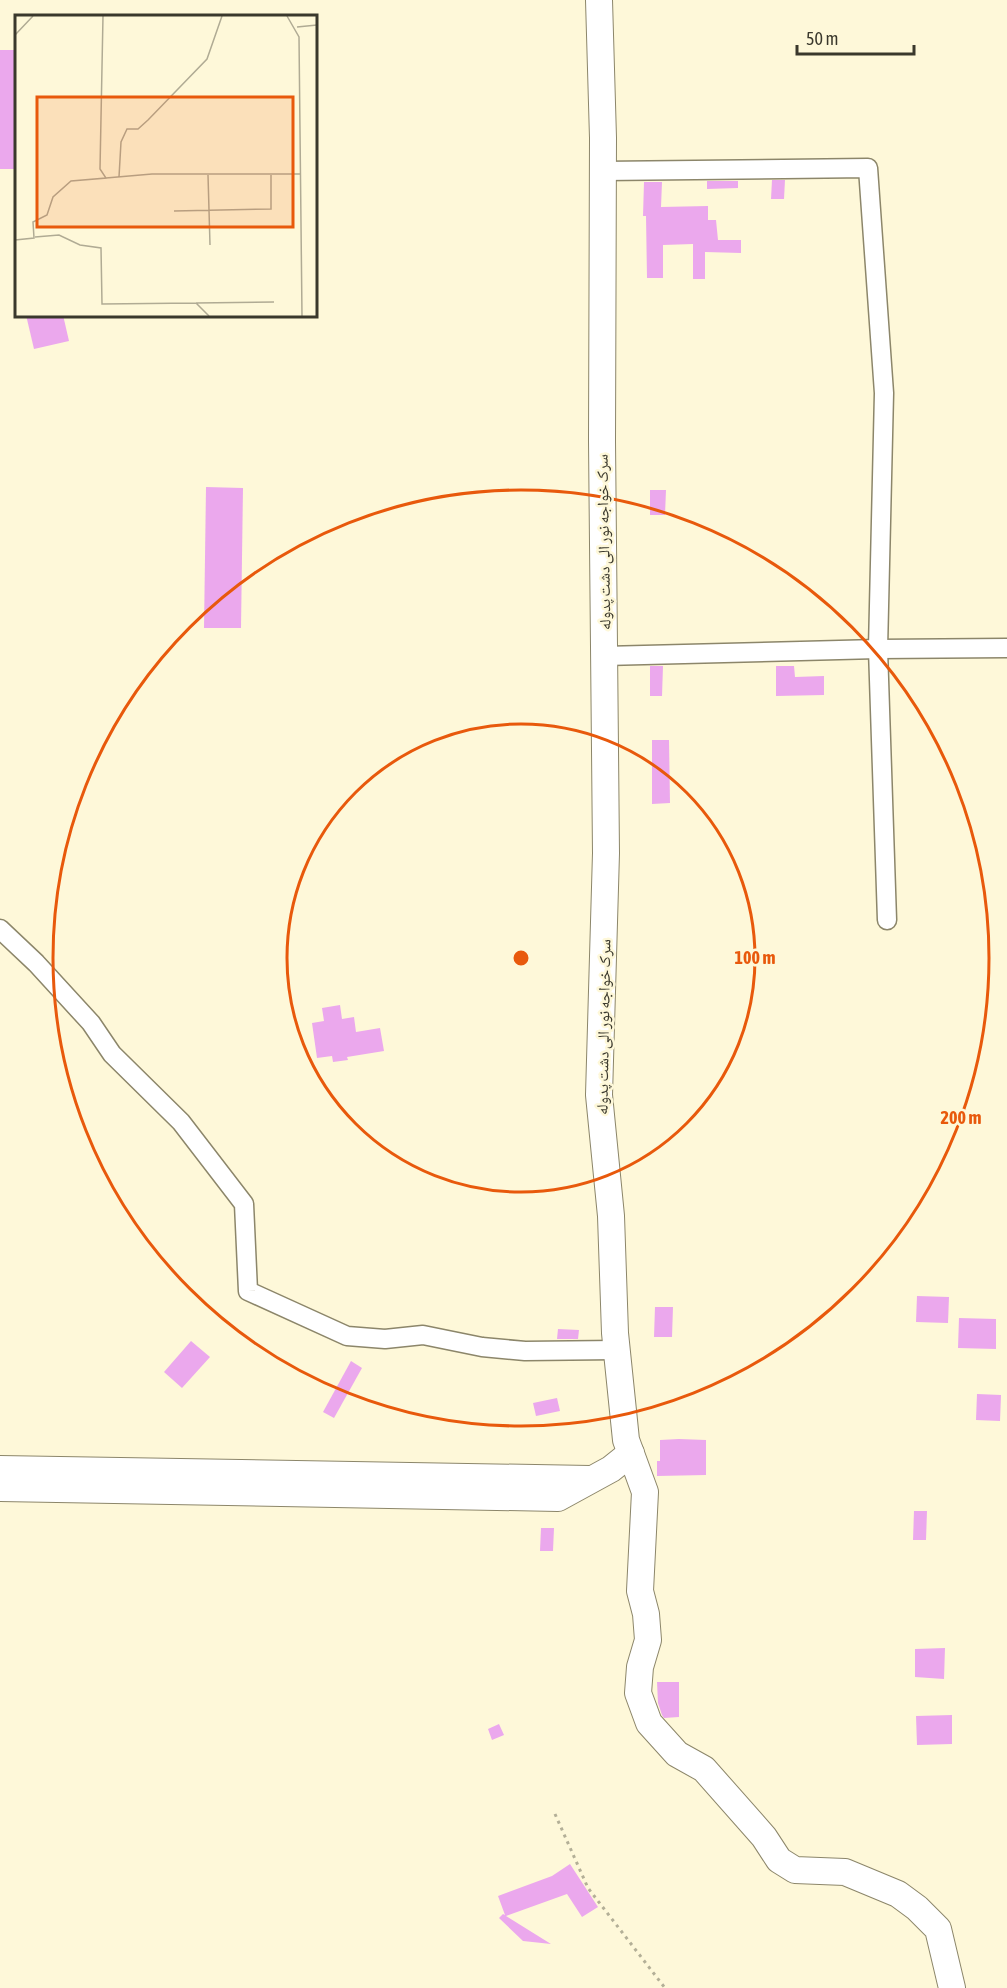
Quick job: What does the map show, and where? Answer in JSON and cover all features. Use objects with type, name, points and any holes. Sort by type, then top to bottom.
[{"type":"main road","name":"سرک خواجه نور الی دشت پدوله","points":[[599,0],[603,171],[602,441],[606,853],[599,1095],[611,1216],[616,1350],[626,1440],[645,1492],[640,1591],[646,1614],[648,1640],[640,1667],[638,1693],[650,1723],[677,1754],[704,1769],[764,1837],[779,1860],[795,1870],[845,1872],[898,1894],[917,1908],[938,1929],[951,1988]]},
{"type":"main road","points":[[0,1488],[558,1498],[611,1469],[631,1453]]},
{"type":"main road","points":[[0,1469],[590,1479]]},
{"type":"street","points":[[603,171],[868,168],[884,393],[878,649],[887,920]]},
{"type":"street","points":[[604,656],[1007,648]]},
{"type":"street","points":[[0,929],[36,963],[91,1023],[112,1054],[181,1122],[244,1204],[248,1291],[347,1336],[385,1339],[423,1335],[482,1347],[525,1351],[616,1350]]},
{"type":"path","points":[[555,1814],[588,1888],[665,1988]]},
{"type":"building","points":[[0,50],[15,50],[15,169],[0,169]]},
{"type":"building","points":[[772,180],[785,180],[784,199],[771,199]]},
{"type":"building","points":[[707,181],[738,181],[738,188],[707,189]]},
{"type":"building","points":[[644,182],[662,182],[661,207],[708,206],[708,220],[716,220],[718,240],[741,240],[741,253],[705,252],[705,279],[693,279],[693,244],[663,245],[663,278],[647,278],[646,216],[643,216]]},
{"type":"building","points":[[26,316],[63,316],[69,341],[34,349]]},
{"type":"building","points":[[206,487],[243,488],[241,628],[204,628]]},
{"type":"building","points":[[650,490],[666,490],[665,515],[650,515]]},
{"type":"building","points":[[650,666],[663,666],[662,696],[650,696]]},
{"type":"building","points":[[776,666],[794,666],[795,677],[824,676],[824,695],[776,696]]},
{"type":"building","points":[[652,740],[669,740],[670,803],[652,804]]},
{"type":"building","points":[[340,1005],[342,1019],[354,1017],[356,1032],[380,1028],[384,1051],[347,1057],[348,1060],[333,1062],[332,1056],[317,1058],[312,1023],[324,1021],[322,1008]]},
{"type":"building","points":[[917,1296],[949,1297],[948,1323],[916,1322]]},
{"type":"building","points":[[655,1307],[673,1307],[672,1337],[654,1337]]},
{"type":"building","points":[[959,1318],[996,1319],[996,1349],[958,1348]]},
{"type":"building","points":[[558,1329],[579,1330],[578,1339],[557,1339]]},
{"type":"building","points":[[191,1341],[210,1357],[182,1388],[164,1372]]},
{"type":"building","points":[[351,1361],[362,1368],[334,1418],[323,1412]]},
{"type":"building","points":[[977,1394],[1001,1395],[1000,1421],[976,1420]]},
{"type":"building","points":[[557,1398],[560,1411],[536,1416],[533,1403]]},
{"type":"building","points":[[660,1440],[706,1440],[706,1475],[657,1476]]},
{"type":"building","points":[[914,1511],[927,1511],[926,1540],[913,1540]]},
{"type":"building","points":[[541,1528],[554,1528],[553,1551],[540,1551]]},
{"type":"building","points":[[945,1648],[944,1679],[915,1677],[915,1649]]},
{"type":"building","points":[[657,1682],[679,1682],[679,1717],[664,1718],[662,1715],[658,1703]]},
{"type":"building","points":[[952,1715],[952,1744],[917,1745],[916,1716]]},
{"type":"building","points":[[499,1724],[504,1735],[492,1740],[488,1729]]},
{"type":"building","points":[[570,1864],[598,1907],[582,1917],[567,1894],[506,1916],[551,1944],[523,1941],[499,1918],[505,1915],[498,1896],[552,1876]]}]
